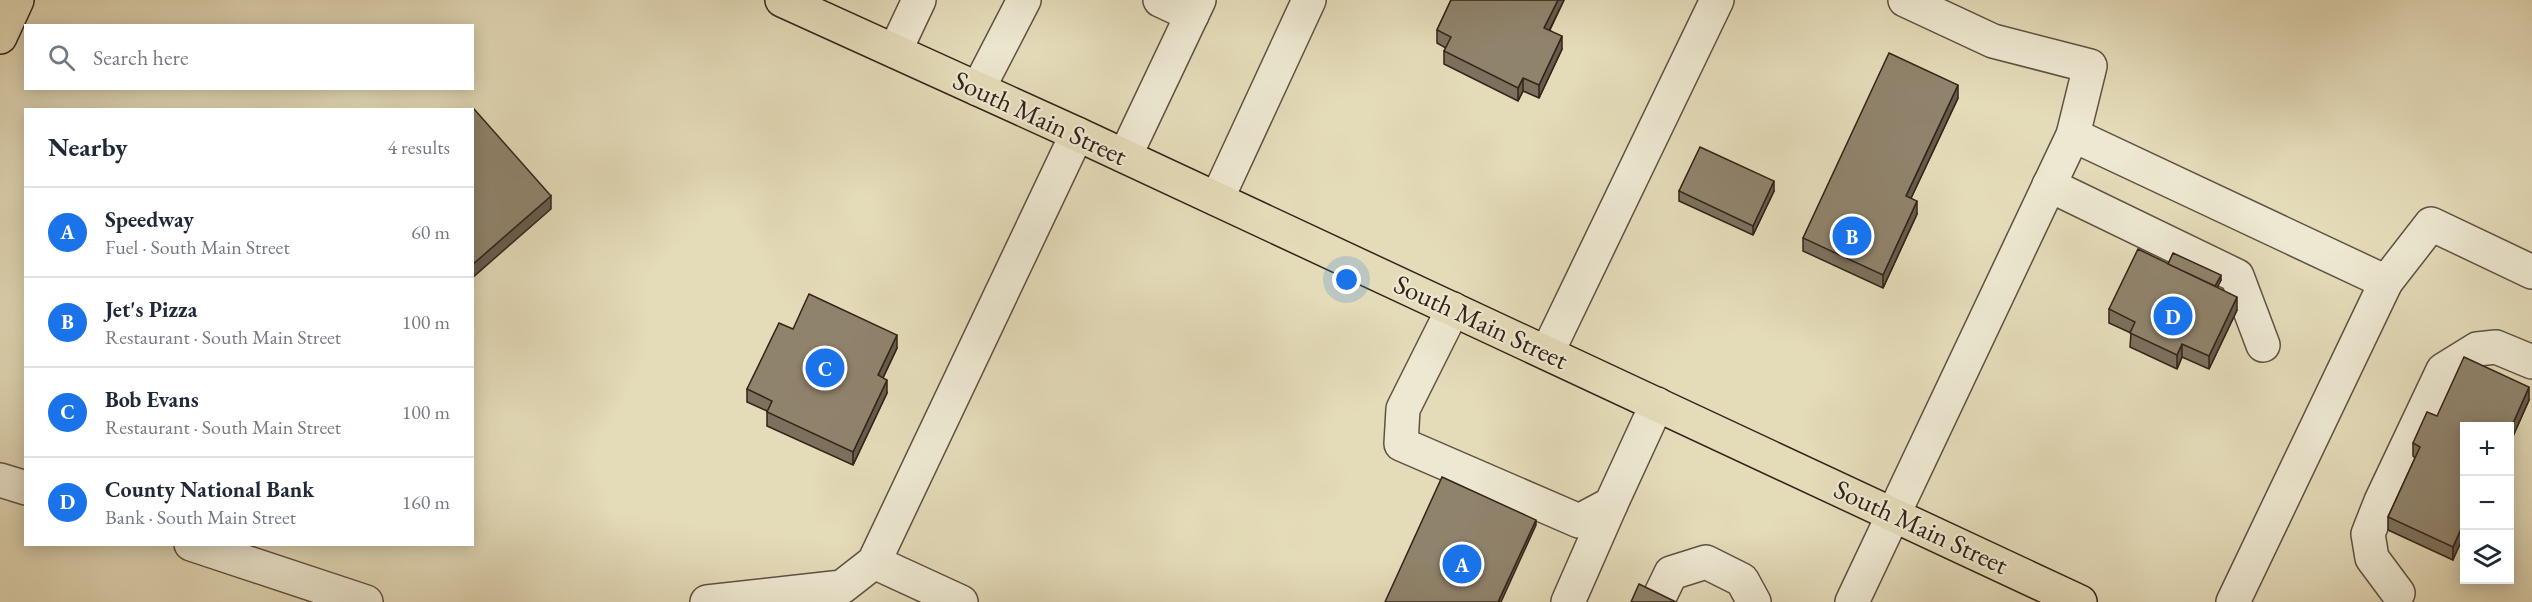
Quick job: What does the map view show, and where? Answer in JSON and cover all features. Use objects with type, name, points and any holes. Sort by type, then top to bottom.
[{"type":"main road","points":[[0,37],[17,0]]},
{"type":"main road","name":"South Main Street","points":[[782,0],[1125,156],[2080,602]]},
{"type":"lane","points":[[895,51],[920,0]]},
{"type":"lane","points":[[978,89],[1024,0]]},
{"type":"lane","points":[[1125,156],[1196,8],[1160,0]]},
{"type":"lane","points":[[1217,199],[1309,0]]},
{"type":"lane","points":[[1546,353],[1717,0]]},
{"type":"lane","points":[[1852,602],[2073,135],[2090,66],[1993,41],[1905,0]]},
{"type":"lane","points":[[707,602],[842,587],[874,562],[1077,134]]},
{"type":"lane","points":[[2073,135],[2386,282]]},
{"type":"lane","points":[[2049,185],[2237,276],[2263,345]]},
{"type":"lane","points":[[2233,602],[2386,282],[2431,224],[2532,272]]},
{"type":"lane","points":[[1453,309],[1403,409],[1401,444],[1579,521],[1611,504]]},
{"type":"lane","points":[[2398,593],[2372,558],[2368,534],[2381,501],[2443,370],[2477,349],[2496,347],[2532,362]]},
{"type":"lane","points":[[1568,602],[1657,404]]},
{"type":"lane","points":[[0,480],[24,488]]},
{"type":"lane","points":[[197,546],[366,602]]},
{"type":"lane","points":[[874,562],[962,602]]},
{"type":"lane","points":[[1657,602],[1671,573],[1706,562],[1742,580],[1754,602]]},
{"type":"building","points":[[1451,0],[1558,0],[1544,28],[1562,36],[1539,85],[1523,78],[1518,88],[1444,51],[1451,37],[1437,30]]},
{"type":"building","points":[[1889,53],[1958,85],[1906,196],[1917,201],[1883,275],[1803,238]]},
{"type":"building","points":[[474,109],[551,196],[474,263]]},
{"type":"building","points":[[1700,147],[1774,181],[1753,226],[1679,191]]},
{"type":"building","points":[[2138,249],[2237,297],[2209,356],[2182,344],[2177,355],[2130,333],[2135,322],[2109,309]]},
{"type":"building","points":[[2173,253],[2221,275],[2215,286],[2168,264]]},
{"type":"building","points":[[809,294],[897,335],[878,375],[887,380],[853,452],[767,412],[772,401],[747,389],[779,323],[793,329]]},
{"type":"building","points":[[2464,357],[2529,387],[2514,422],[2460,422],[2460,531],[2453,547],[2388,517],[2420,447],[2413,443],[2427,412],[2437,416]]},
{"type":"building","points":[[1442,477],[1536,520],[1498,602],[1385,602]]},
{"type":"building","points":[[1639,584],[1676,602],[1631,602]]},
{"type":"place","name":"Jet's Pizza","points":[[1852,236]]},
{"type":"place","name":"County National Bank","points":[[2173,316]]},
{"type":"place","name":"Bob Evans","points":[[825,368]]},
{"type":"place","name":"Speedway","points":[[1462,564]]}]
